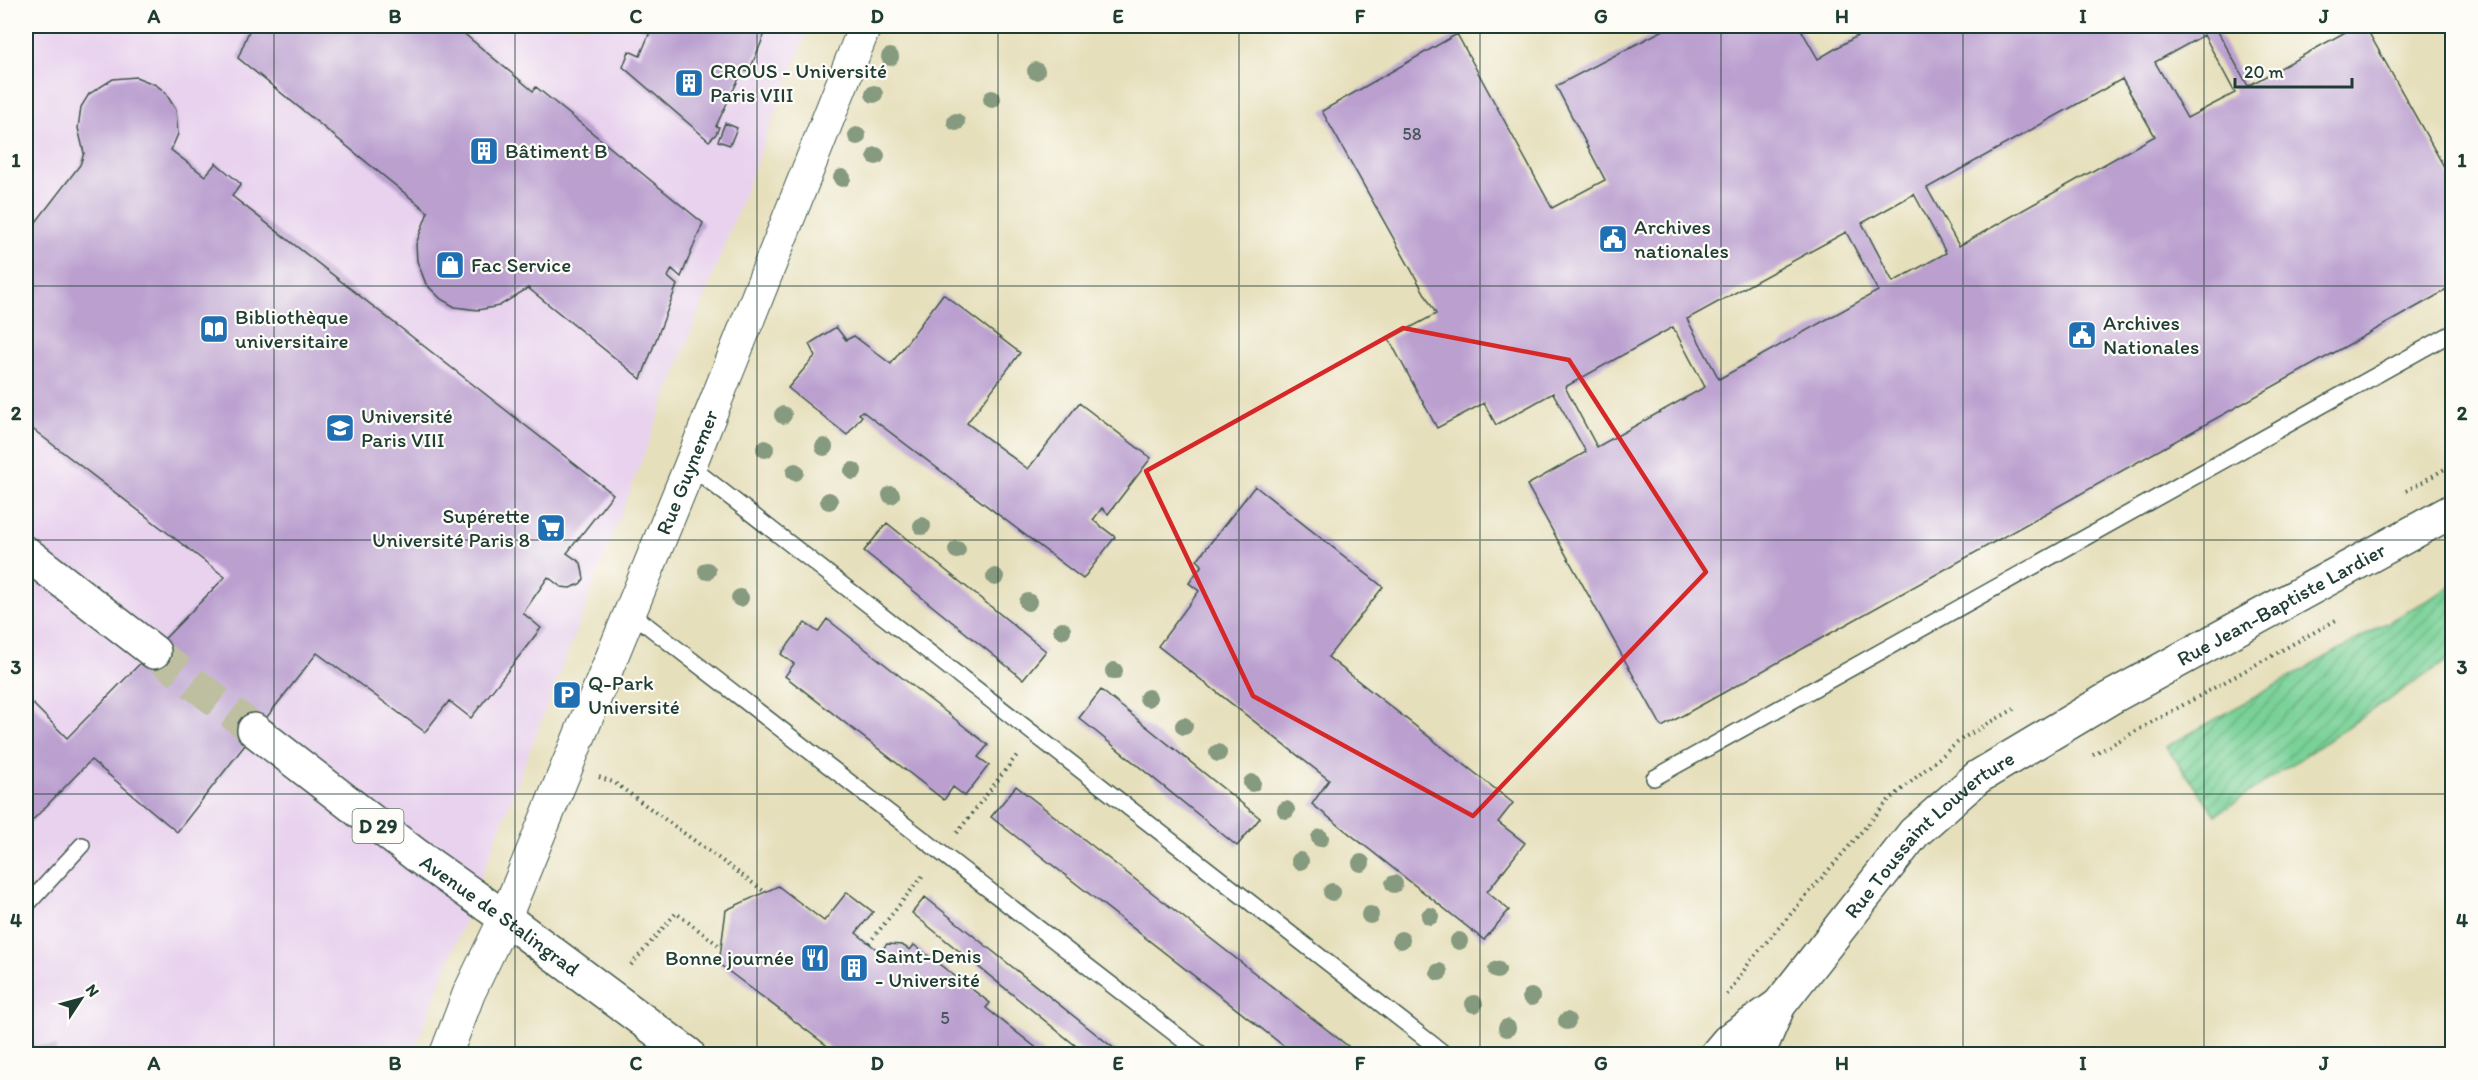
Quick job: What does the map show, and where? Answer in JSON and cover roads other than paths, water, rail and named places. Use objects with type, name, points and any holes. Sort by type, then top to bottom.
[{"type":"street","name":"Rue Guynemer","points":[[446,1054],[469,993],[506,918],[631,613],[865,26]]},
{"type":"street","name":"Rue Jean-Baptiste Lardier","points":[[2110,698],[2452,511]]},
{"type":"street","points":[[26,553],[154,652]]},
{"type":"street","name":"Rue Toussaint Louverture","points":[[1758,1054],[1779,1005],[1914,833],[1978,777],[2110,698]]},
{"type":"street","name":"Avenue de Stalingrad","points":[[254,730],[416,855],[506,918],[688,1054]]},
{"type":"street","name":"Rue Toussaint Louverture","points":[[1717,1054],[1728,1041],[1779,1005]]},
{"type":"lane","points":[[1654,778],[2452,333]]},
{"type":"lane","points":[[690,466],[1445,1054]]},
{"type":"lane","points":[[631,613],[1200,1054]]},
{"type":"lane","points":[[26,906],[82,845]]},
{"type":"lane","points":[[1422,1037],[1425,1054]]},
{"type":"tunnel","points":[[154,652],[254,730]]},
{"type":"place","name":"CROUS - Université Paris VIII","points":[[689,83]]},
{"type":"place","name":"Bâtiment B","points":[[484,151]]},
{"type":"place","name":"Archives nationales","points":[[1613,239]]},
{"type":"place","name":"Fac Service","points":[[450,265]]},
{"type":"place","name":"Bibliothèque universitaire","points":[[214,329]]},
{"type":"place","name":"Archives Nationales","points":[[2082,335]]},
{"type":"place","name":"Université Paris VIII","points":[[340,428]]},
{"type":"place","name":"Supérette Université Paris 8","points":[[551,528]]},
{"type":"place","name":"Q-Park Université","points":[[567,695]]},
{"type":"place","name":"Bonne journée","points":[[815,958]]},
{"type":"place","name":"Saint-Denis - Université","points":[[854,968]]}]
